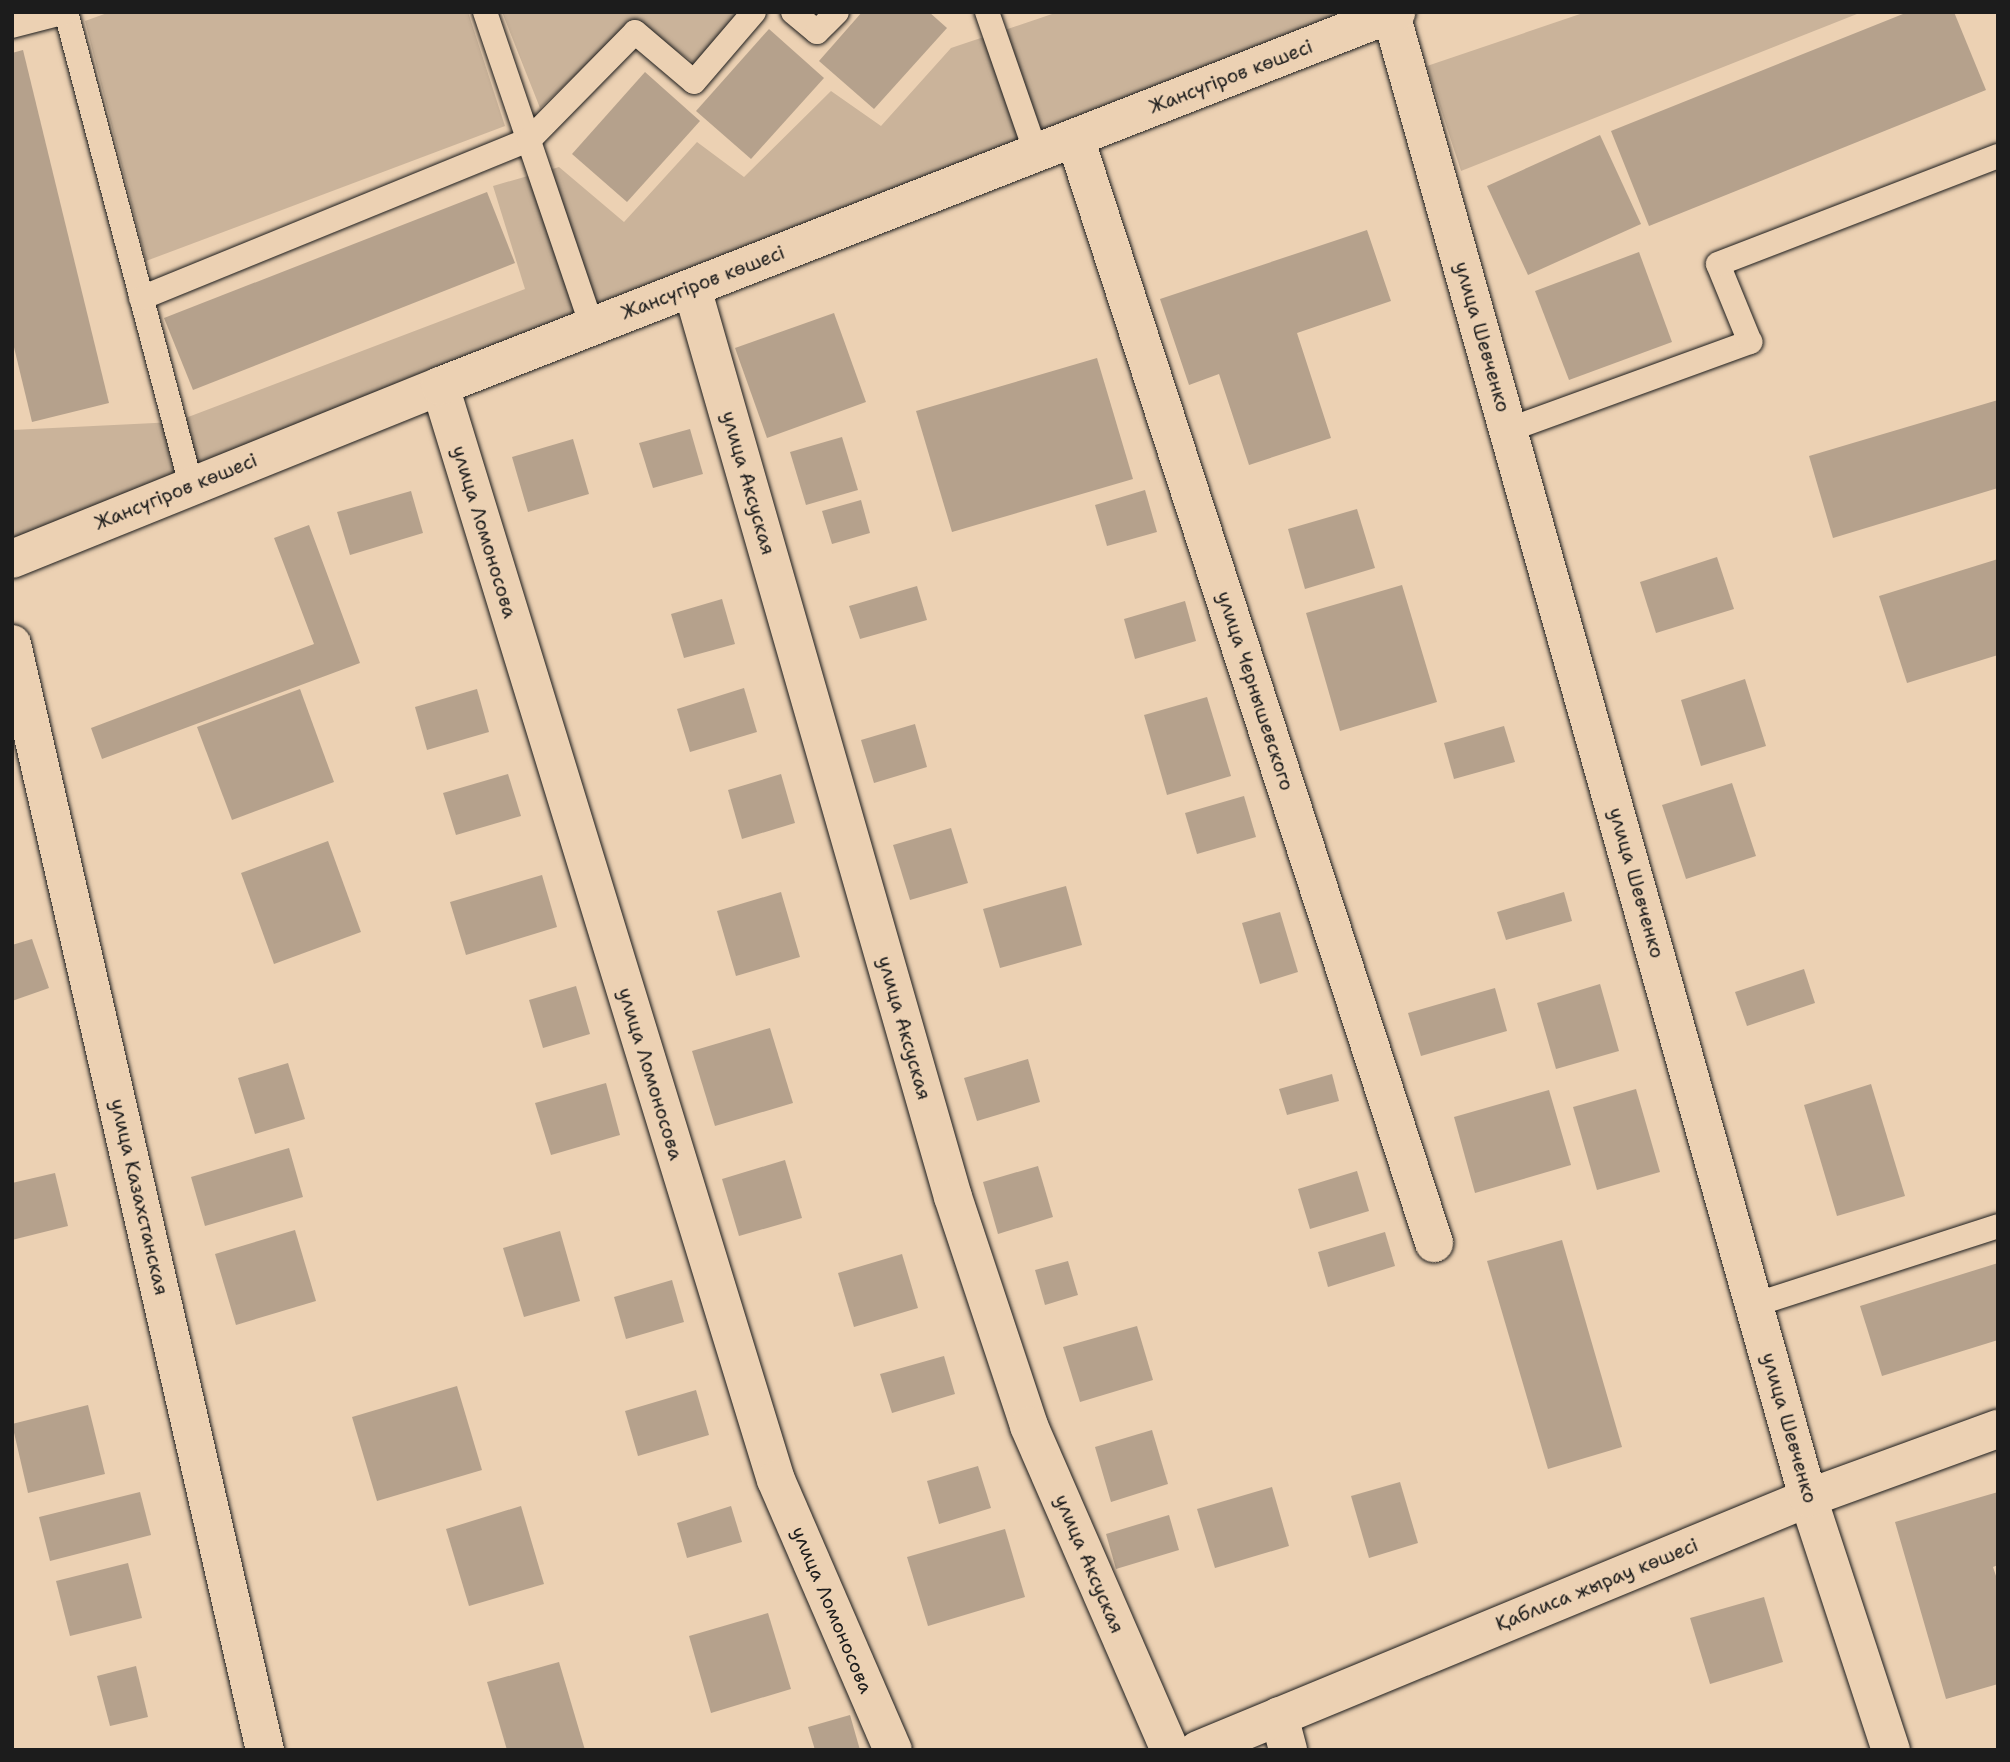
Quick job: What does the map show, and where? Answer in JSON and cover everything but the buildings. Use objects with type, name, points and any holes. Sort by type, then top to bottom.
[{"type":"street","name":"Жансүгіров көшесі","points":[[12,559],[440,386],[1393,13]]},
{"type":"street","name":"улица Шевченко","points":[[1393,13],[1808,1498],[1891,1750]]},
{"type":"street","name":"улица Чернышевского","points":[[1075,138],[1434,1243]]},
{"type":"street","name":"улица Аксуская","points":[[692,288],[953,1197],[1030,1426],[1170,1750]]},
{"type":"street","name":"улица Ломоносова","points":[[440,386],[776,1480],[893,1750]]},
{"type":"street","name":"улица Казахстанская","points":[[12,644],[265,1750]]},
{"type":"street","name":"Қаблиса жырау көшесі","points":[[1198,1750],[1283,1733],[1808,1498],[1998,1429]]},
{"type":"lane","points":[[12,26],[66,12],[191,486]]},
{"type":"lane","points":[[485,12],[592,327]]},
{"type":"lane","points":[[141,299],[529,140],[635,32],[694,82],[754,12]]},
{"type":"lane","points":[[793,12],[817,32],[837,12]]},
{"type":"lane","points":[[987,12],[1036,153]]},
{"type":"lane","points":[[1508,430],[1750,342],[1718,264],[1998,156]]},
{"type":"lane","points":[[1754,1305],[1998,1226]]},
{"type":"shaded area","points":[[110,12],[468,12],[505,126],[146,261],[85,21]]},
{"type":"shaded area","points":[[502,12],[741,12],[695,63],[633,22],[540,108]]},
{"type":"shaded area","points":[[1058,12],[1359,12],[12,540],[12,430],[175,422],[525,289],[493,186],[559,167],[624,222],[697,142],[744,177],[831,91],[881,126],[951,48]]},
{"type":"shaded area","points":[[1586,12],[1862,12],[1461,171],[1427,66]]}]
